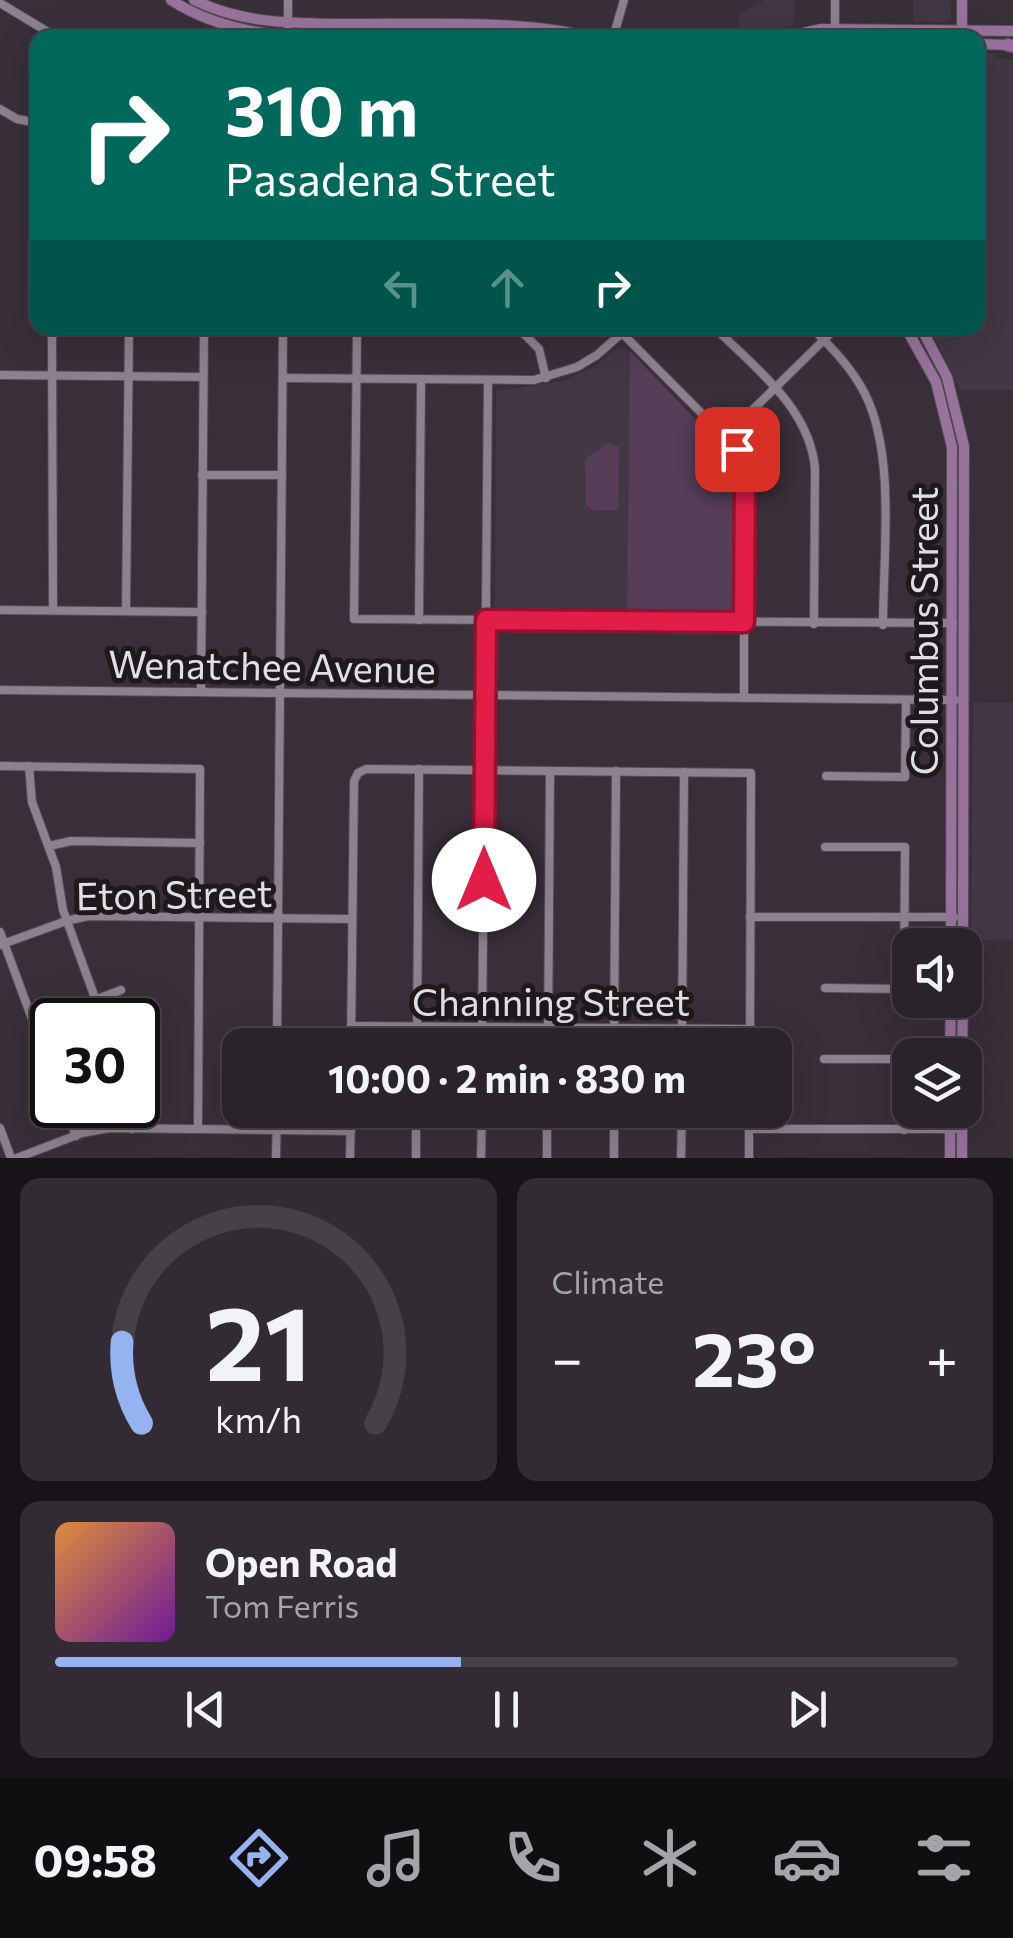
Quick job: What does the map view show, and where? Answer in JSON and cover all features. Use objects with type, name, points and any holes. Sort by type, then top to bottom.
[{"type":"main road","points":[[171,0],[226,26],[267,30]]},
{"type":"main road","points":[[194,0],[282,30]]},
{"type":"main road","points":[[962,0],[962,30]]},
{"type":"main road","points":[[386,30],[549,30]]},
{"type":"main road","points":[[985,38],[1012,42]]},
{"type":"main road","points":[[985,44],[1012,42]]},
{"type":"main road","name":"Columbus Street","points":[[910,335],[936,382],[950,430],[952,624],[958,700]]},
{"type":"main road","name":"Columbus Street","points":[[925,335],[947,378],[964,446],[955,928]]},
{"type":"main road","name":"Columbus Street","points":[[957,917],[959,928]]},
{"type":"main road","points":[[950,1158],[956,1130]]},
{"type":"main road","points":[[956,1130],[962,1158]]},
{"type":"street","points":[[288,0],[288,30]]},
{"type":"street","points":[[615,30],[624,0]]},
{"type":"street","points":[[835,0],[835,30]]},
{"type":"street","points":[[0,3],[45,30]]},
{"type":"street","points":[[0,109],[30,121]]},
{"type":"street","points":[[52,335],[53,610]]},
{"type":"street","points":[[126,612],[129,335]]},
{"type":"street","points":[[201,692],[204,335]]},
{"type":"street","points":[[277,1028],[283,335]]},
{"type":"street","points":[[357,335],[354,619],[952,624]]},
{"type":"street","points":[[525,335],[539,349],[546,378]]},
{"type":"street","points":[[283,378],[546,378],[587,361],[614,335]]},
{"type":"street","points":[[624,335],[741,456],[745,470],[744,698]]},
{"type":"street","points":[[722,335],[801,420],[814,456],[814,624]]},
{"type":"street","points":[[819,335],[858,380],[880,437],[884,468],[883,624]]},
{"type":"street","points":[[726,437],[829,335]]},
{"type":"street","points":[[0,375],[203,377]]},
{"type":"street","points":[[419,620],[421,379]]},
{"type":"street","points":[[482,1027],[488,380]]},
{"type":"street","points":[[202,474],[282,475]]},
{"type":"street","points":[[0,610],[202,612]]},
{"type":"street","name":"Wenatchee Avenue","points":[[0,690],[958,700]]},
{"type":"street","points":[[826,776],[905,776],[906,700]]},
{"type":"street","points":[[0,766],[200,769],[198,1130]]},
{"type":"street","points":[[30,766],[32,802],[56,866],[66,920],[94,998]]},
{"type":"street","points":[[352,1026],[354,781],[366,769],[419,769],[751,773],[750,1028]]},
{"type":"street","points":[[417,1027],[419,769]]},
{"type":"street","points":[[548,1028],[550,771]]},
{"type":"street","points":[[614,1028],[616,772]]},
{"type":"street","points":[[682,1028],[684,772]]},
{"type":"street","points":[[49,846],[71,841],[200,843]]},
{"type":"street","points":[[825,988],[904,989],[905,918],[905,847],[826,847]]},
{"type":"street","name":"Eton Street","points":[[2,944],[66,920],[88,916],[352,919]]},
{"type":"street","points":[[750,917],[957,917]]},
{"type":"street","points":[[0,932],[30,1016]]},
{"type":"street","points":[[100,998],[121,990]]},
{"type":"street","name":"Channing Street","points":[[352,1026],[548,1028]]},
{"type":"street","points":[[824,1059],[904,1060],[904,1130]]},
{"type":"street","points":[[0,1128],[14,1158],[96,1130],[350,1131]]},
{"type":"street","points":[[73,1128],[76,1136]]},
{"type":"street","points":[[350,1128],[350,1158]]},
{"type":"street","points":[[416,1128],[416,1158]]},
{"type":"street","points":[[481,1158],[482,1128]]},
{"type":"street","points":[[547,1128],[547,1158]]},
{"type":"street","points":[[614,1128],[614,1158]]},
{"type":"street","points":[[681,1158],[682,1128]]},
{"type":"street","points":[[276,1130],[276,1158]]},
{"type":"street","points":[[749,1158],[749,1130],[956,1130]]},
{"type":"shaded area","points":[[765,0],[794,0],[794,24],[777,30],[741,30],[738,15]]},
{"type":"shaded area","points":[[913,0],[951,0],[950,19],[913,22]]},
{"type":"shaded area","points":[[985,53],[995,53],[998,58],[1013,60],[1013,390],[960,390],[933,335],[985,335]]},
{"type":"shaded area","points":[[619,346],[630,351],[736,613],[495,612],[496,391],[562,381],[592,368]]},
{"type":"shaded area","points":[[630,351],[736,462],[734,614],[627,614]]},
{"type":"shaded area","points":[[608,443],[619,447],[618,510],[593,510],[586,505],[585,459]]},
{"type":"shaded area","points":[[973,702],[1013,703],[1013,940],[982,940],[982,928],[971,928]]},
{"type":"route","points":[[484,880],[486,620],[744,622],[745,470],[737,449]]}]
